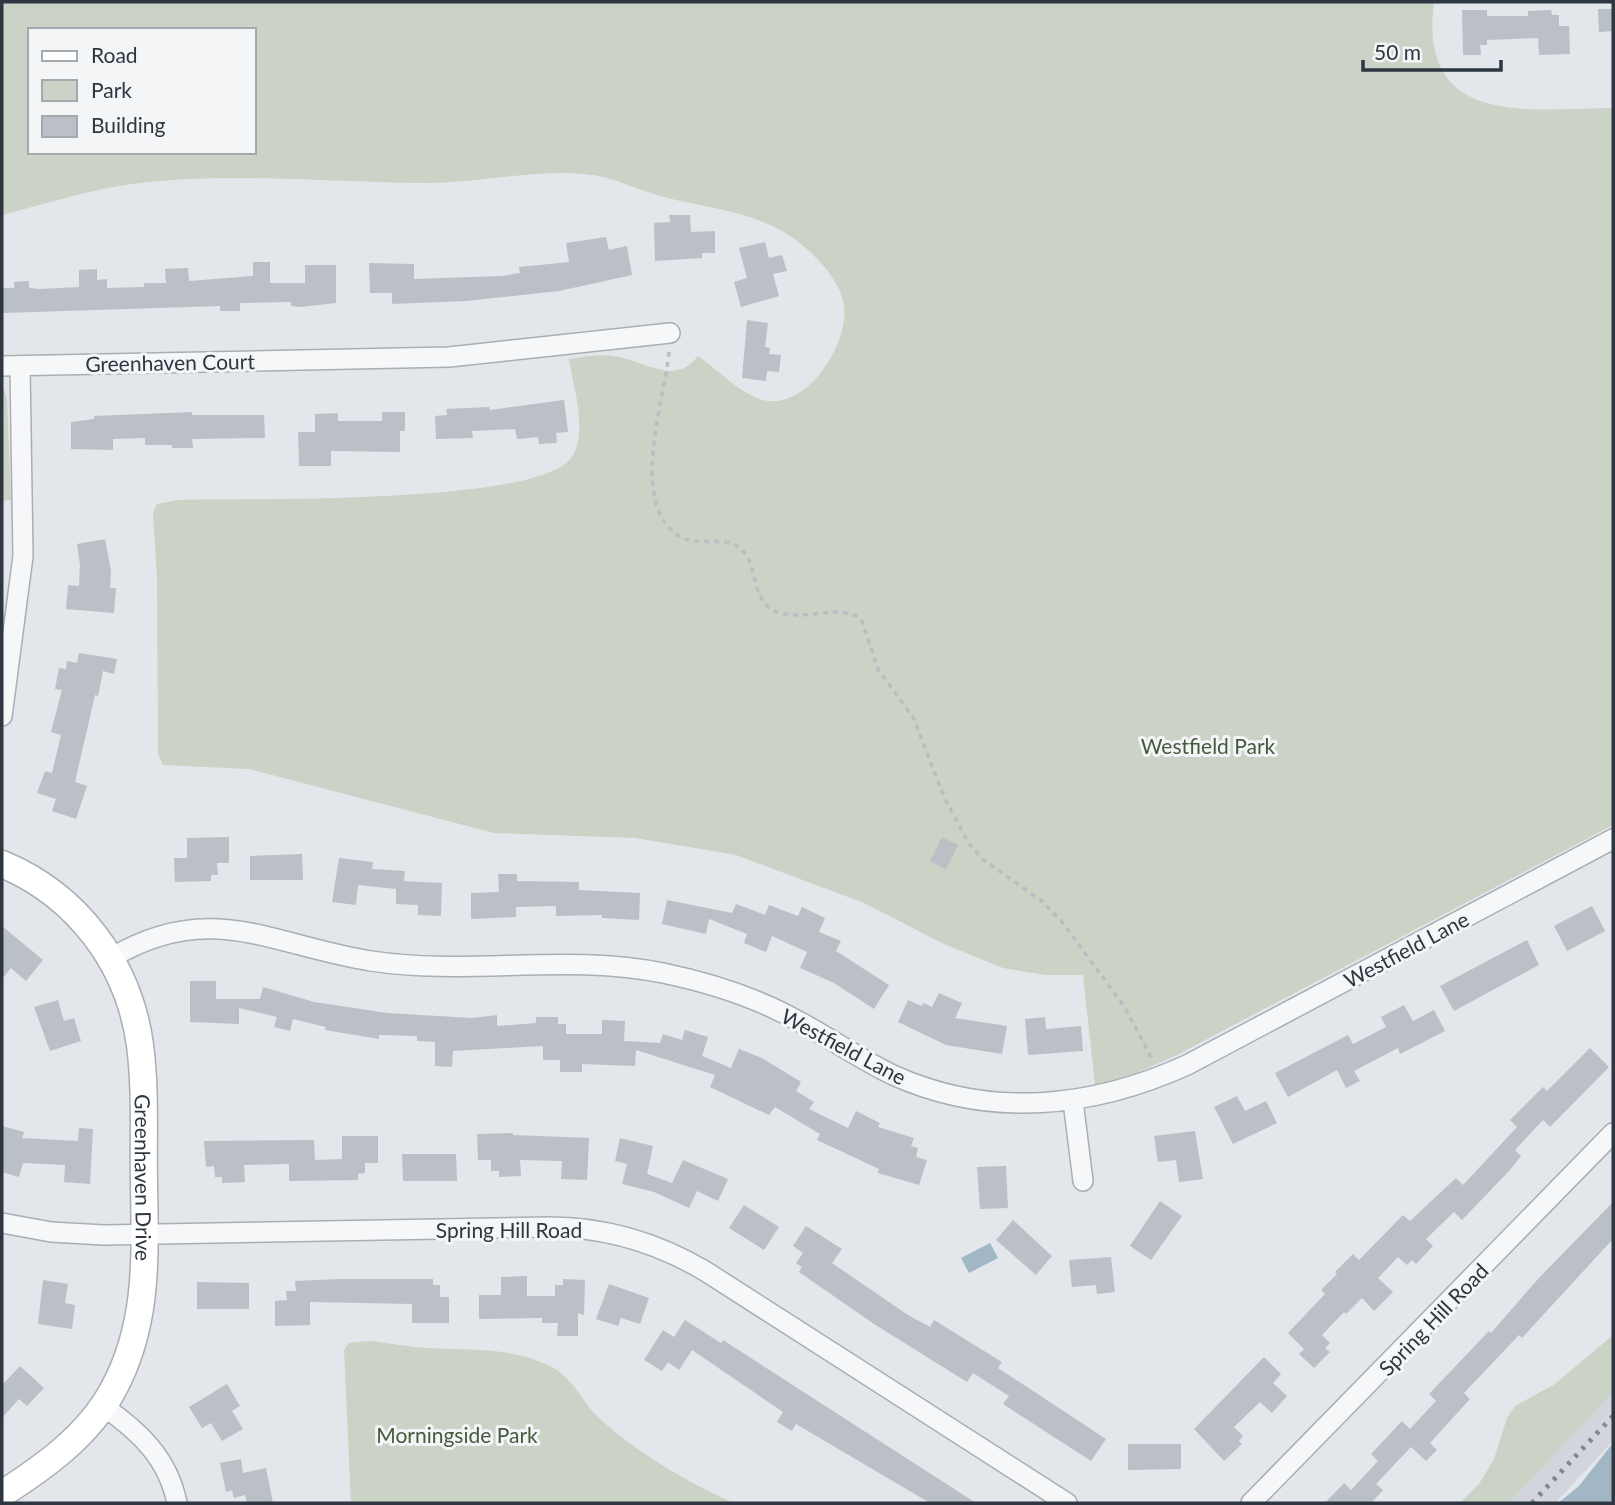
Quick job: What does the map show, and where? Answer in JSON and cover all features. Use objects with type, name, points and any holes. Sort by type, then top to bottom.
[{"type":"street","name":"Greenhaven Court","points":[[2,716],[23,556],[11,366],[460,356],[670,333]]},
{"type":"street","name":"Westfield Lane","points":[[111,958],[155,936],[192,929],[221,928],[251,932],[341,956],[392,964],[444,967],[590,965],[640,969],[692,980],[764,1004],[879,1068],[932,1090],[1008,1104],[1073,1101],[1116,1092],[1160,1077],[1613,839]]},
{"type":"street","name":"Greenhaven Drive","points":[[2,864],[34,880],[61,900],[86,925],[111,958],[131,1004],[141,1049],[145,1234],[145,1288],[139,1324],[122,1371],[103,1406],[65,1448],[2,1494]]},
{"type":"street","points":[[1073,1101],[1083,1181]]},
{"type":"street","name":"Spring Hill Road","points":[[1251,1503],[1613,1133]]},
{"type":"street","name":"Spring Hill Road","points":[[2,1223],[63,1233],[145,1234],[561,1227],[599,1230],[635,1239],[666,1250],[705,1272],[1067,1503]]},
{"type":"street","points":[[103,1406],[134,1428],[153,1448],[168,1474],[177,1503]]},
{"type":"path","points":[[670,333],[666,379],[652,457],[654,492],[669,526],[686,540],[731,543],[740,548],[747,557],[761,599],[775,611],[798,615],[848,614],[863,621],[878,669],[914,719],[941,789],[967,840],[981,858],[1035,895],[1062,922],[1124,1006],[1160,1077]]},
{"type":"shaded area","points":[[1613,1391],[1613,1441],[1555,1503],[1509,1503]]},
{"type":"green space","name":"Westfield Park","points":[[2,2],[1434,2],[1434,43],[1443,72],[1461,91],[1485,103],[1514,108],[1613,108],[1613,825],[1175,1056],[1134,1074],[1095,1085],[1083,975],[1045,975],[1003,968],[944,944],[864,903],[736,855],[635,838],[494,833],[249,769],[163,765],[158,754],[157,577],[153,513],[157,504],[178,500],[387,496],[450,491],[505,484],[547,473],[571,458],[579,436],[578,410],[569,359],[613,356],[668,371],[679,370],[698,356],[754,397],[779,401],[795,395],[822,371],[840,338],[844,306],[833,278],[811,253],[796,240],[766,223],[732,212],[664,197],[605,177],[584,174],[546,173],[428,183],[205,178],[132,184],[2,215]]},
{"type":"green space","points":[[2,384],[7,399],[11,500],[2,501]]},
{"type":"green space","points":[[1613,1335],[1613,1392],[1509,1503],[1460,1503],[1479,1484],[1494,1459],[1507,1418],[1515,1406],[1555,1384]]},
{"type":"green space","name":"Morningside Park","points":[[369,1341],[494,1351],[542,1362],[563,1375],[599,1418],[629,1443],[681,1476],[734,1503],[351,1503],[344,1350],[349,1343]]},
{"type":"water","points":[[990,1243],[998,1258],[969,1273],[961,1258]]},
{"type":"water","points":[[1613,1443],[1613,1500],[1608,1503],[1558,1503],[1579,1486]]},
{"type":"building","points":[[1598,9],[1613,9],[1613,31],[1599,32]]},
{"type":"building","points":[[1462,10],[1487,10],[1487,16],[1528,16],[1528,11],[1551,10],[1552,15],[1559,15],[1559,26],[1569,26],[1570,54],[1539,55],[1538,38],[1487,40],[1487,45],[1480,45],[1481,55],[1463,55]]},
{"type":"building","points":[[669,215],[690,215],[691,232],[715,231],[715,253],[702,253],[702,258],[655,261],[654,223],[670,222]]},
{"type":"building","points":[[606,237],[609,250],[627,246],[632,275],[559,291],[466,301],[392,304],[392,293],[370,293],[369,263],[414,264],[414,279],[502,276],[520,273],[519,267],[569,262],[566,243]]},
{"type":"building","points":[[765,242],[769,258],[782,255],[787,271],[773,274],[779,296],[741,307],[734,282],[747,278],[739,248]]},
{"type":"building","points":[[253,262],[270,262],[270,283],[305,283],[305,265],[336,265],[336,303],[301,307],[291,306],[291,302],[240,303],[240,311],[220,311],[220,306],[3,313],[2,288],[14,288],[14,282],[29,281],[29,288],[40,289],[79,287],[79,270],[97,269],[97,280],[107,279],[107,288],[144,287],[144,283],[166,283],[165,269],[188,268],[189,281],[253,276]]},
{"type":"building","points":[[747,320],[768,323],[765,347],[770,348],[769,354],[781,355],[779,372],[767,371],[766,381],[742,378]]},
{"type":"building","points":[[564,400],[568,432],[556,433],[557,443],[539,444],[538,437],[517,439],[515,429],[472,431],[473,438],[436,439],[435,416],[447,415],[446,409],[489,407],[490,410]]},
{"type":"building","points":[[192,412],[192,415],[264,415],[265,438],[192,439],[193,448],[145,445],[145,438],[113,439],[113,450],[71,449],[71,422],[94,419],[94,416]]},
{"type":"building","points":[[382,412],[405,412],[405,431],[400,431],[400,452],[331,451],[331,466],[299,466],[298,432],[315,432],[315,414],[338,413],[338,421],[382,421]]},
{"type":"building","points":[[105,539],[111,571],[110,588],[116,588],[114,613],[66,609],[68,585],[79,586],[77,544]]},
{"type":"building","points":[[79,653],[117,659],[114,674],[103,671],[98,696],[95,695],[75,782],[87,786],[76,819],[52,811],[56,799],[37,793],[45,771],[52,773],[61,735],[51,732],[62,690],[55,689],[59,668],[66,669],[67,661],[77,663]]},
{"type":"building","points":[[229,837],[229,863],[217,863],[218,875],[211,875],[211,881],[175,882],[174,858],[187,858],[187,838]]},
{"type":"building","points":[[942,837],[958,845],[946,869],[930,861]]},
{"type":"building","points":[[302,854],[303,880],[250,880],[250,856]]},
{"type":"building","points":[[339,858],[373,862],[372,869],[405,871],[404,881],[442,883],[441,916],[418,915],[418,905],[396,904],[396,889],[358,885],[356,905],[332,902]]},
{"type":"building","points":[[498,874],[517,874],[517,881],[579,882],[579,890],[640,893],[639,920],[602,918],[602,915],[556,916],[556,906],[516,907],[516,917],[471,919],[471,893],[499,892]]},
{"type":"building","points":[[667,900],[732,913],[736,904],[765,915],[769,905],[798,916],[802,907],[825,918],[819,932],[841,941],[836,951],[889,985],[874,1009],[834,983],[800,968],[807,952],[772,936],[766,952],[744,943],[747,934],[709,919],[706,934],[662,924]]},
{"type":"building","points":[[1592,906],[1605,931],[1567,951],[1554,926]]},
{"type":"building","points":[[2,926],[43,960],[26,981],[11,968],[2,979]]},
{"type":"building","points":[[1527,940],[1539,965],[1454,1011],[1440,986]]},
{"type":"building","points":[[190,981],[216,981],[216,999],[260,999],[263,987],[314,1002],[387,1013],[472,1018],[497,1015],[497,1026],[536,1023],[536,1017],[558,1017],[558,1024],[566,1024],[566,1034],[602,1034],[602,1020],[625,1021],[624,1041],[660,1043],[663,1034],[682,1040],[685,1030],[708,1037],[702,1056],[731,1068],[739,1049],[762,1058],[801,1082],[796,1091],[814,1102],[809,1109],[848,1128],[856,1111],[880,1123],[878,1127],[914,1138],[911,1146],[918,1148],[916,1157],[927,1160],[919,1185],[878,1173],[879,1169],[817,1140],[820,1134],[775,1107],[769,1115],[710,1087],[715,1075],[636,1050],[635,1066],[582,1064],[582,1072],[560,1072],[560,1060],[543,1060],[543,1046],[453,1051],[452,1067],[435,1066],[435,1042],[417,1041],[417,1036],[379,1035],[379,1039],[325,1030],[326,1027],[293,1019],[290,1031],[274,1027],[277,1017],[239,1008],[239,1024],[190,1022]]},
{"type":"building","points":[[939,993],[962,1003],[955,1018],[1007,1026],[1002,1054],[946,1045],[898,1022],[908,1000],[932,1007]]},
{"type":"building","points":[[58,1000],[64,1021],[74,1018],[81,1041],[50,1051],[34,1007]]},
{"type":"building","points":[[1404,1005],[1413,1021],[1434,1010],[1445,1031],[1400,1054],[1398,1048],[1354,1071],[1360,1081],[1346,1088],[1337,1070],[1288,1097],[1275,1073],[1348,1035],[1353,1044],[1386,1027],[1381,1017]]},
{"type":"building","points":[[1045,1017],[1046,1029],[1081,1026],[1083,1051],[1028,1055],[1025,1019]]},
{"type":"building","points":[[1590,1048],[1609,1067],[1550,1127],[1543,1120],[1515,1150],[1521,1156],[1509,1171],[1462,1220],[1454,1212],[1426,1239],[1433,1246],[1416,1264],[1412,1260],[1407,1265],[1398,1257],[1378,1278],[1393,1292],[1374,1311],[1362,1298],[1346,1314],[1344,1312],[1322,1335],[1330,1343],[1325,1348],[1330,1352],[1314,1368],[1299,1354],[1304,1349],[1288,1333],[1325,1294],[1321,1290],[1337,1274],[1335,1272],[1353,1254],[1359,1260],[1403,1215],[1410,1221],[1456,1178],[1463,1185],[1517,1127],[1510,1120],[1543,1087],[1547,1091]]},
{"type":"building","points":[[1237,1096],[1245,1111],[1266,1101],[1277,1123],[1233,1144],[1214,1107]]},
{"type":"building","points":[[2,1126],[24,1132],[22,1138],[78,1141],[79,1128],[93,1129],[90,1184],[64,1182],[65,1165],[23,1163],[19,1177],[2,1172]]},
{"type":"building","points":[[1195,1131],[1203,1179],[1179,1182],[1176,1160],[1158,1162],[1154,1136]]},
{"type":"building","points":[[513,1133],[589,1138],[587,1180],[561,1179],[562,1161],[520,1160],[521,1176],[499,1177],[499,1171],[491,1171],[491,1160],[478,1160],[477,1134]]},
{"type":"building","points":[[342,1136],[378,1136],[378,1163],[365,1163],[365,1173],[358,1174],[358,1180],[289,1181],[289,1164],[244,1165],[245,1182],[222,1183],[222,1177],[215,1177],[214,1166],[206,1167],[204,1141],[314,1140],[315,1160],[342,1159]]},
{"type":"building","points":[[620,1138],[653,1146],[647,1174],[672,1183],[683,1160],[728,1179],[718,1201],[697,1191],[689,1208],[654,1192],[622,1184],[627,1164],[615,1161]]},
{"type":"building","points":[[402,1154],[456,1154],[457,1181],[403,1181]]},
{"type":"building","points":[[1006,1166],[1008,1208],[980,1209],[977,1167]]},
{"type":"building","points":[[1160,1201],[1182,1216],[1151,1260],[1130,1246]]},
{"type":"building","points":[[1613,1202],[1613,1239],[1522,1338],[1519,1335],[1464,1393],[1470,1399],[1430,1443],[1437,1450],[1426,1461],[1411,1447],[1376,1484],[1383,1490],[1371,1503],[1325,1503],[1344,1483],[1351,1490],[1378,1461],[1371,1454],[1402,1421],[1410,1429],[1436,1401],[1429,1394],[1489,1331],[1491,1333],[1538,1279]]},
{"type":"building","points":[[744,1205],[779,1227],[764,1250],[729,1228]]},
{"type":"building","points":[[1013,1220],[1052,1256],[1036,1275],[996,1240]]},
{"type":"building","points":[[806,1226],[842,1249],[832,1263],[908,1315],[930,1327],[934,1320],[1002,1362],[998,1368],[1106,1439],[1091,1461],[1003,1404],[1009,1396],[973,1373],[967,1382],[874,1324],[799,1272],[802,1267],[796,1263],[803,1253],[793,1246]]},
{"type":"building","points":[[1111,1257],[1115,1292],[1097,1294],[1096,1285],[1072,1287],[1069,1260]]},
{"type":"building","points":[[527,1276],[527,1296],[555,1296],[555,1285],[563,1285],[563,1279],[585,1280],[584,1315],[578,1313],[578,1336],[557,1336],[558,1323],[542,1323],[542,1318],[479,1319],[479,1295],[501,1295],[501,1277]]},
{"type":"building","points":[[433,1279],[433,1285],[440,1285],[440,1297],[449,1297],[449,1323],[412,1323],[412,1304],[310,1302],[310,1325],[275,1326],[275,1301],[287,1300],[286,1291],[296,1291],[295,1281]]},
{"type":"building","points":[[43,1280],[68,1284],[65,1303],[75,1305],[72,1329],[38,1324]]},
{"type":"building","points":[[197,1282],[249,1283],[249,1309],[197,1309]]},
{"type":"building","points":[[609,1284],[649,1298],[640,1324],[621,1318],[618,1326],[596,1319]]},
{"type":"building","points":[[685,1320],[721,1343],[723,1340],[976,1503],[930,1503],[796,1424],[792,1431],[777,1422],[783,1412],[692,1350],[679,1370],[668,1362],[662,1371],[644,1360],[663,1330],[674,1337]]},
{"type":"building","points":[[1264,1357],[1281,1374],[1273,1383],[1287,1396],[1272,1413],[1260,1402],[1234,1427],[1243,1436],[1239,1441],[1242,1444],[1224,1461],[1194,1429]]},
{"type":"building","points":[[20,1366],[44,1388],[27,1406],[19,1399],[2,1418],[2,1385]]},
{"type":"building","points":[[227,1384],[240,1406],[232,1411],[243,1429],[222,1441],[211,1423],[202,1428],[189,1407]]},
{"type":"building","points":[[1128,1444],[1181,1444],[1181,1469],[1128,1470]]},
{"type":"building","points":[[241,1459],[243,1473],[266,1468],[273,1503],[247,1503],[245,1495],[234,1498],[232,1490],[226,1492],[220,1463]]},
{"type":"railway","points":[[1532,1503],[1613,1416]]}]
